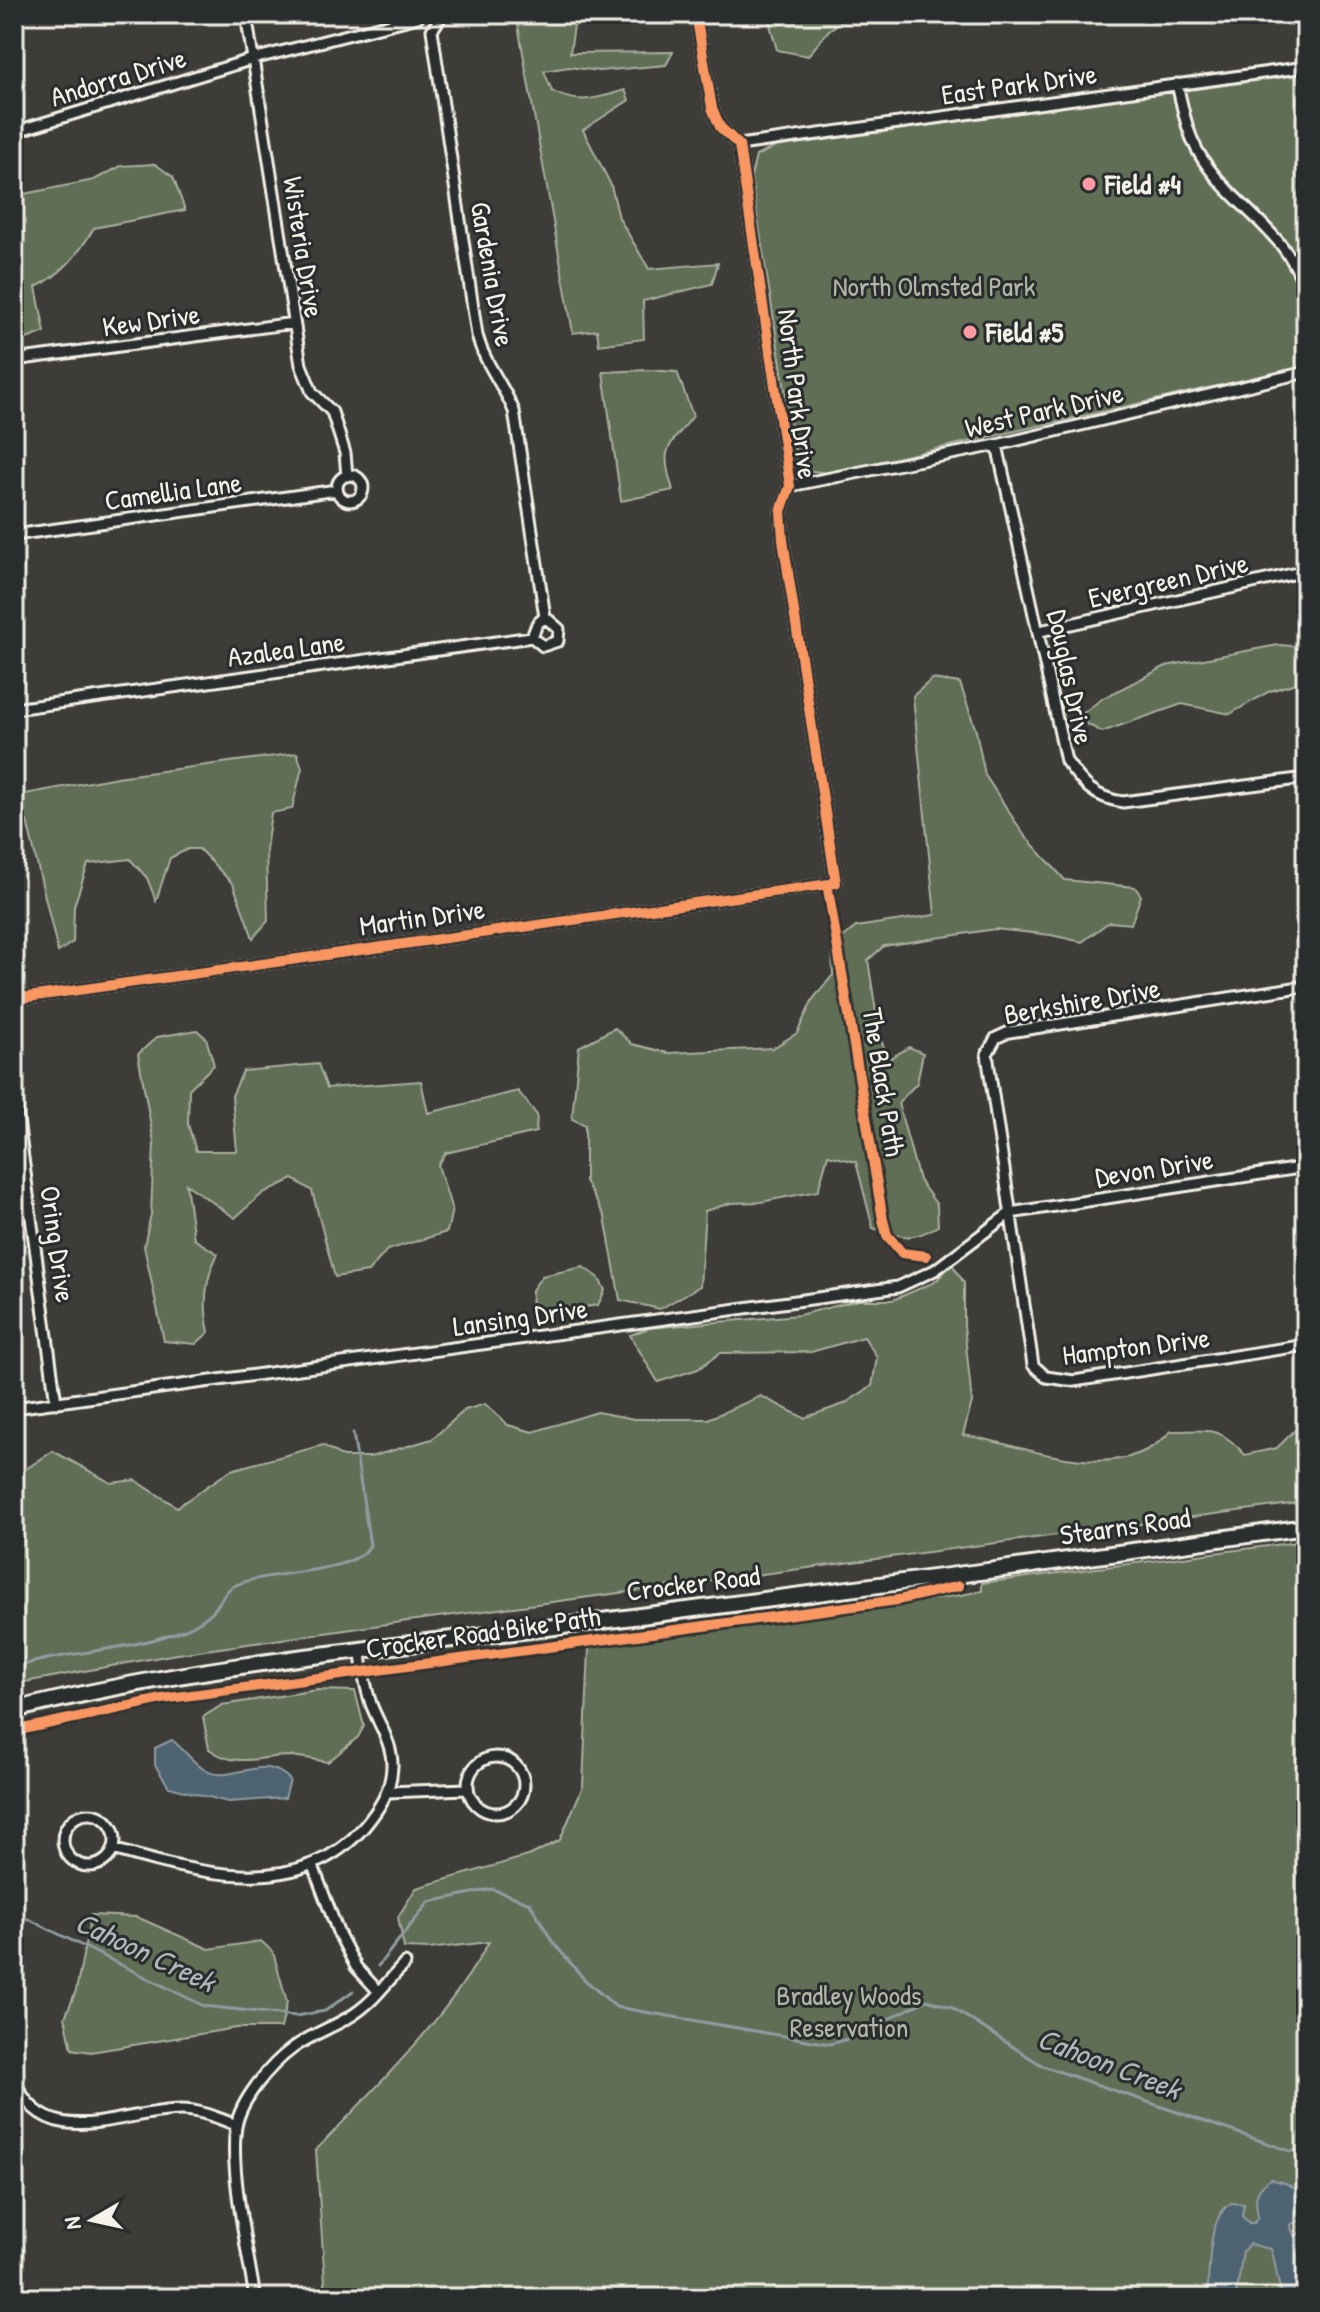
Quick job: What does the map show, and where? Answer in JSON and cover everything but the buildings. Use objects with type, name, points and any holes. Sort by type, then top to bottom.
[{"type":"main road","name":"Stearns Road","points":[[952,1577],[1306,1527]]},
{"type":"main road","name":"Crocker Road","points":[[14,1710],[71,1696],[361,1651],[952,1577]]},
{"type":"street","name":"Wisteria Drive","points":[[246,14],[301,365],[312,392],[332,412],[345,453],[347,476]]},
{"type":"street","points":[[418,16],[424,25],[432,26],[443,14]]},
{"type":"street","name":"North Park Drive","points":[[696,14],[712,108],[720,127],[739,145],[790,486],[781,511],[783,540],[836,883]]},
{"type":"street","name":"Andorra Drive","points":[[14,132],[253,59],[418,16]]},
{"type":"street","name":"Gardenia Drive","points":[[432,26],[477,335],[488,364],[503,386],[514,411],[545,617],[559,629],[558,641]]},
{"type":"street","name":"East Park Drive","points":[[739,145],[1306,67]]},
{"type":"street","points":[[1177,84],[1187,127],[1200,156],[1268,226],[1306,292]]},
{"type":"street","name":"Kew Drive","points":[[14,360],[294,323]]},
{"type":"street","name":"West Park Drive","points":[[790,486],[997,445],[1306,372]]},
{"type":"street","name":"Douglas Drive","points":[[997,445],[1066,761],[1082,783],[1100,799],[1123,802],[1306,778]]},
{"type":"street","points":[[347,476],[361,482],[360,495],[355,500],[345,500],[337,490],[338,482],[347,476]]},
{"type":"street","name":"Camellia Lane","points":[[14,535],[337,490]]},
{"type":"street","name":"Evergreen Drive","points":[[1040,631],[1306,571]]},
{"type":"street","points":[[532,637],[537,624],[545,617]]},
{"type":"street","name":"Azalea Lane","points":[[14,709],[532,637],[543,646],[558,641]]},
{"type":"street","name":"Martin Drive","points":[[14,999],[836,883]]},
{"type":"street","name":"Berkshire Drive","points":[[1010,1213],[988,1070],[987,1054],[996,1038],[1009,1032],[1306,986]]},
{"type":"street","name":"Oring Drive","points":[[14,1091],[56,1403]]},
{"type":"street","name":"Devon Drive","points":[[1010,1213],[1306,1167]]},
{"type":"street","name":"Hampton Drive","points":[[1010,1213],[1033,1365],[1046,1377],[1074,1381],[1306,1345]]},
{"type":"street","name":"Lansing Drive","points":[[14,1408],[898,1287],[935,1270],[1010,1213]]},
{"type":"street","points":[[113,1849],[186,1870],[259,1875],[293,1873],[313,1866],[355,1837],[377,1811],[387,1792],[392,1766],[388,1742],[365,1684],[361,1651]]},
{"type":"street","points":[[494,1757],[512,1761],[524,1785],[519,1803],[511,1809],[493,1814],[476,1806],[467,1789],[468,1780],[477,1764],[494,1757]]},
{"type":"street","points":[[387,1792],[467,1789]]},
{"type":"street","points":[[98,1815],[114,1833],[113,1849],[108,1857],[93,1865],[76,1862],[65,1849],[64,1832],[74,1818],[98,1815]]},
{"type":"street","points":[[313,1866],[338,1932],[357,1968],[379,1992]]},
{"type":"street","points":[[255,2298],[235,2157],[236,2125],[249,2097],[276,2063],[293,2048],[362,2012],[405,1963]]},
{"type":"street","points":[[14,2079],[23,2098],[43,2114],[62,2122],[83,2125],[181,2110],[206,2114],[236,2125]]},
{"type":"green space","points":[[516,14],[594,14],[594,21],[574,25],[570,53],[673,52],[666,65],[599,71],[569,67],[544,71],[552,91],[561,96],[588,99],[625,90],[629,100],[583,130],[611,185],[619,218],[649,269],[718,263],[712,284],[643,301],[644,339],[599,345],[597,330],[573,333]]},
{"type":"green space","points":[[767,14],[853,14],[829,30],[808,56],[777,50]]},
{"type":"green space","name":"North Olmsted Park","points":[[1306,74],[1306,366],[829,473],[804,470],[796,458],[751,177],[756,156],[777,146]]},
{"type":"green space","points":[[155,164],[173,177],[185,210],[94,228],[70,262],[36,287],[45,332],[16,343],[14,196],[94,180],[121,166]]},
{"type":"green space","points":[[603,372],[677,372],[693,416],[668,449],[667,465],[673,490],[621,501]]},
{"type":"green space","points":[[1278,645],[1306,647],[1306,680],[1270,691],[1230,714],[1182,704],[1102,732],[1087,724],[1083,713],[1103,698],[1166,666]]},
{"type":"green space","points":[[932,679],[960,683],[976,731],[985,775],[1024,835],[1065,880],[1135,887],[1141,896],[1131,924],[1109,922],[1082,942],[995,929],[884,946],[868,960],[880,1038],[889,1059],[909,1047],[923,1053],[917,1083],[898,1103],[919,1180],[937,1205],[938,1226],[913,1236],[873,1228],[856,1162],[828,1155],[818,1191],[761,1202],[731,1203],[705,1211],[700,1286],[660,1309],[620,1300],[605,1217],[585,1181],[585,1125],[572,1119],[579,1047],[615,1028],[632,1044],[668,1053],[773,1048],[797,1033],[813,999],[833,975],[832,946],[856,927],[935,915],[913,696]]},
{"type":"green space","points":[[297,753],[302,768],[292,809],[271,813],[266,850],[268,921],[253,938],[233,884],[199,849],[188,849],[170,858],[156,901],[147,878],[130,859],[88,864],[74,906],[73,942],[58,952],[27,821],[14,817],[14,796],[117,777]]},
{"type":"green space","points":[[197,1030],[206,1038],[214,1065],[189,1089],[188,1124],[196,1151],[237,1151],[232,1096],[243,1071],[318,1064],[327,1088],[421,1081],[428,1113],[518,1091],[537,1115],[536,1132],[446,1153],[438,1165],[452,1210],[447,1232],[387,1250],[368,1272],[335,1277],[312,1191],[293,1179],[263,1193],[235,1218],[186,1184],[194,1239],[218,1254],[206,1292],[209,1332],[196,1344],[164,1341],[144,1246],[151,1214],[154,1143],[138,1054],[157,1037]]},
{"type":"green space","points":[[952,1264],[964,1283],[964,1325],[972,1402],[963,1435],[1043,1454],[1099,1461],[1125,1458],[1150,1449],[1171,1431],[1220,1434],[1245,1455],[1277,1448],[1297,1428],[1306,1426],[1306,1502],[408,1621],[171,1655],[14,1684],[14,1477],[53,1451],[111,1483],[135,1480],[177,1507],[231,1470],[323,1445],[343,1457],[370,1457],[432,1439],[465,1410],[485,1404],[508,1425],[533,1432],[597,1412],[634,1419],[708,1419],[761,1396],[804,1418],[844,1404],[872,1386],[877,1357],[864,1337],[811,1352],[720,1353],[698,1369],[658,1382],[630,1335],[649,1328],[799,1315],[859,1300],[893,1300],[935,1282]]},
{"type":"green space","points":[[583,1267],[598,1277],[605,1290],[598,1305],[545,1313],[531,1311],[532,1290],[542,1276]]},
{"type":"green space","name":"Bradley Woods Reservation","points":[[1306,1541],[1306,2298],[326,2298],[316,2150],[431,2026],[489,1942],[429,1949],[404,1948],[398,1917],[416,1888],[531,1855],[560,1840],[583,1786],[589,1648],[961,1595],[982,1591],[982,1583]]},
{"type":"green space","points":[[317,1690],[355,1691],[364,1726],[358,1737],[328,1762],[290,1756],[238,1760],[209,1749],[203,1717],[222,1705]]},
{"type":"green space","points":[[91,1915],[137,1917],[209,1949],[261,1941],[273,1952],[287,2002],[281,2028],[236,2028],[91,2052],[72,2049],[65,2017],[76,1991]]},
{"type":"water","points":[[172,1740],[201,1767],[215,1774],[258,1768],[280,1772],[290,1780],[285,1798],[228,1802],[169,1787],[155,1765],[155,1748]]},
{"type":"water","points":[[1270,2179],[1285,2183],[1306,2195],[1306,2217],[1290,2225],[1294,2235],[1306,2232],[1306,2298],[1284,2298],[1271,2249],[1249,2244],[1243,2251],[1236,2298],[1207,2298],[1211,2246],[1217,2221],[1231,2203],[1244,2204],[1242,2216],[1249,2223],[1254,2223],[1258,2216],[1257,2195]]},
{"type":"waterway","points":[[14,1668],[141,1643],[174,1633],[195,1625],[207,1616],[232,1587],[265,1577],[328,1567],[361,1555],[370,1545],[353,1433]]},
{"type":"waterway","name":"Cahoon Creek","points":[[378,1966],[429,1902],[492,1889],[530,1903],[552,1941],[584,1979],[616,2007],[830,2044],[848,2039],[927,2000],[951,2007],[1043,2066],[1290,2151],[1306,2150]]},
{"type":"waterway","name":"Cahoon Creek","points":[[14,1912],[204,2006],[296,2016],[325,2011],[353,1991]]},
{"type":"cycle path","points":[[14,999],[836,883],[783,540],[781,511],[790,486],[739,145],[720,127],[712,108],[696,14]]},
{"type":"cycle path","name":"The Black Path","points":[[828,889],[887,1235],[902,1253],[926,1256]]},
{"type":"cycle path","name":"Crocker Road Bike Path","points":[[14,1731],[162,1699],[898,1600],[959,1586]]},
{"type":"place","name":"Field #4","points":[[1089,184]]},
{"type":"place","name":"Field #5","points":[[970,332]]}]
